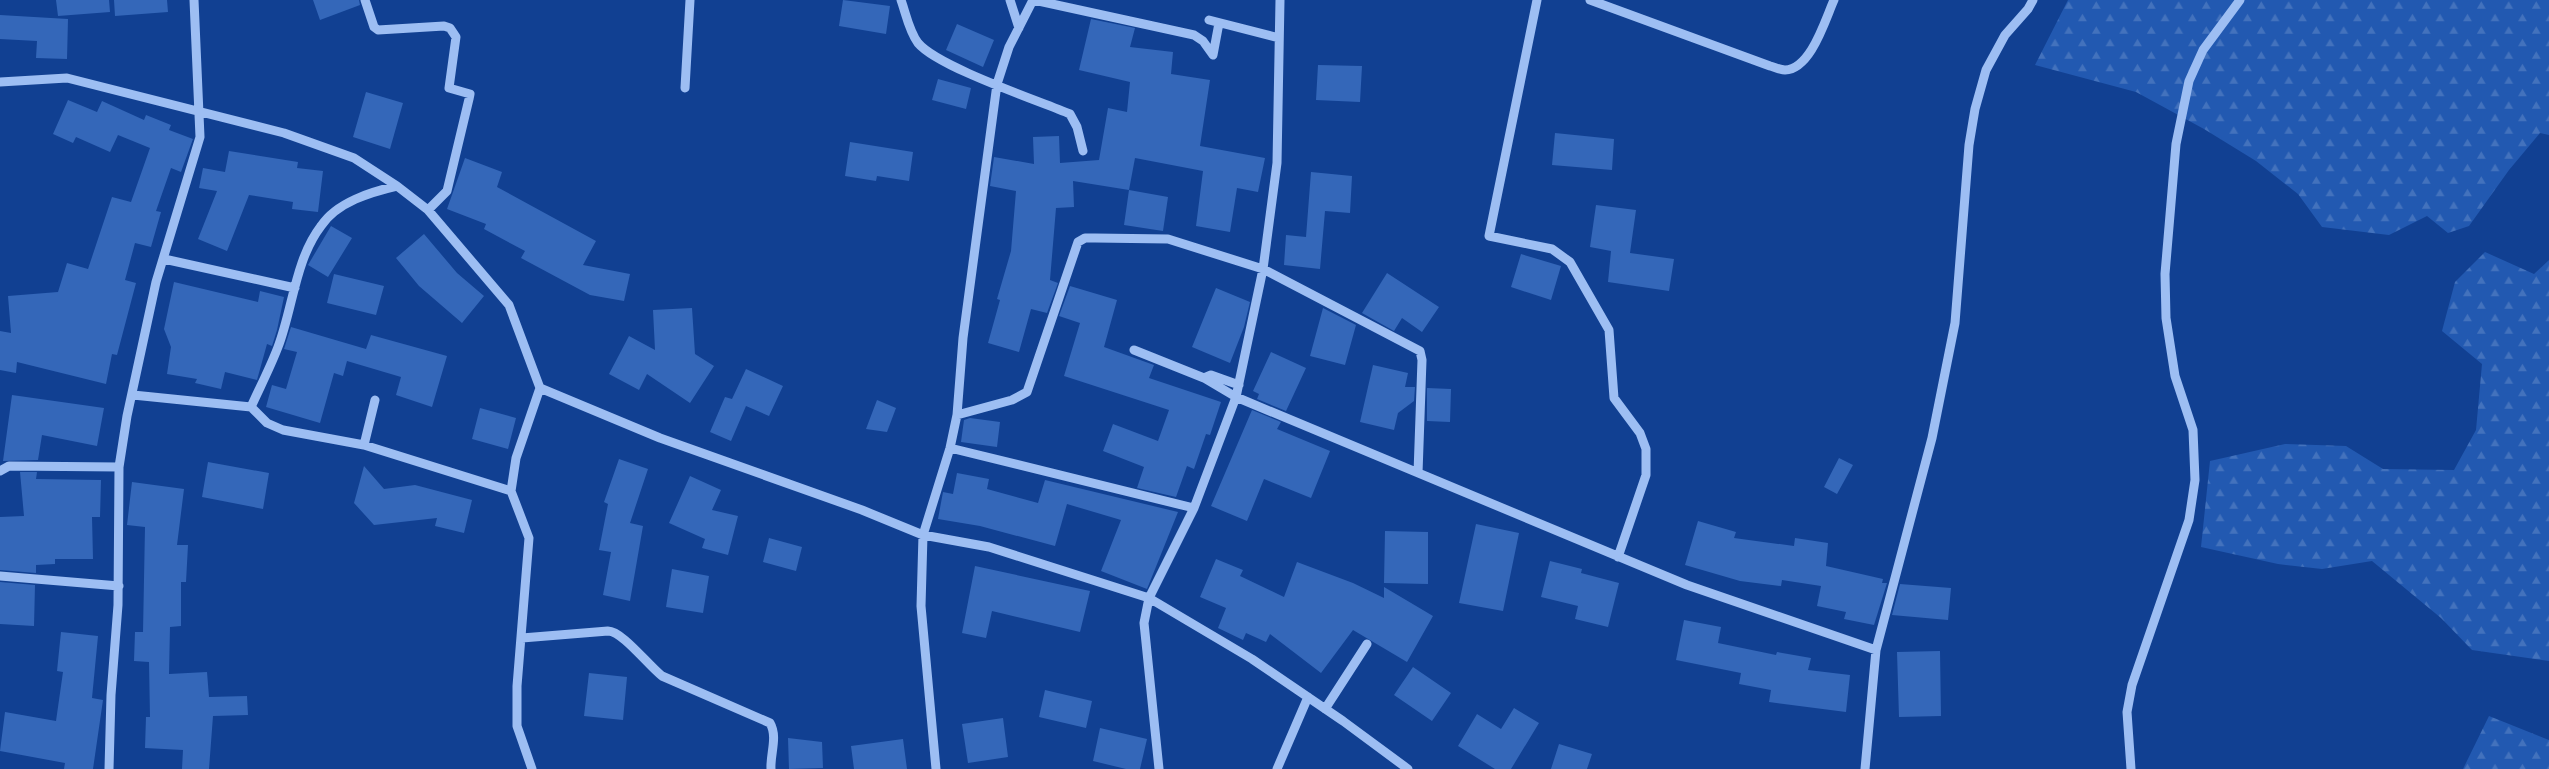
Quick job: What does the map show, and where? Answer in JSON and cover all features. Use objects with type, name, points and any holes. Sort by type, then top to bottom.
[{"type":"street","points":[[109,769],[118,586],[119,467],[127,416],[156,282],[200,138],[194,0]]},
{"type":"street","points":[[365,0],[374,27],[378,30],[444,26],[450,28],[456,37],[449,88],[470,94],[447,191],[428,210]]},
{"type":"street","points":[[685,88],[691,18],[690,0]]},
{"type":"street","points":[[901,0],[914,36],[924,48],[954,65],[1070,114],[1077,127],[1083,151]]},
{"type":"street","points":[[1010,0],[1019,28]]},
{"type":"street","points":[[936,769],[922,606],[923,535],[950,448],[957,415],[963,338],[997,84],[1009,48],[1033,0],[1194,35],[1203,41],[1214,55],[1219,23]]},
{"type":"street","points":[[1158,769],[1144,624],[1149,598],[1194,508],[1239,385],[1263,269],[1277,163],[1280,0]]},
{"type":"street","points":[[1537,0],[1489,236],[1552,249],[1570,262],[1609,330],[1614,398],[1640,433],[1646,449],[1646,475],[1618,557]]},
{"type":"street","points":[[1590,0],[1770,66],[1786,70],[1798,65],[1809,56],[1834,0]]},
{"type":"street","points":[[1865,769],[1876,650],[1932,438],[1955,322],[1970,145],[1975,109],[1986,70],[2005,35],[2028,9],[2033,0]]},
{"type":"street","points":[[2131,769],[2128,712],[2132,685],[2189,520],[2195,480],[2193,430],[2175,376],[2166,318],[2165,274],[2176,144],[2189,81],[2202,50],[2240,0]]},
{"type":"street","points":[[1209,20],[1279,38]]},
{"type":"street","points":[[0,82],[67,78],[284,133],[354,158],[397,186],[428,210],[509,305],[540,388],[516,458],[512,491],[529,538],[517,686],[517,726],[532,769]]},
{"type":"street","points":[[252,407],[278,347],[305,255],[321,225],[344,205],[377,191],[397,186]]},
{"type":"street","points":[[957,415],[1012,400],[1027,392],[1078,242],[1081,240],[1168,239],[1263,269],[1420,351],[1422,360],[1418,473]]},
{"type":"street","points":[[164,258],[295,288]]},
{"type":"street","points":[[1134,350],[1204,378],[1236,397],[1687,585],[1876,650]]},
{"type":"street","points":[[1204,378],[1211,375],[1239,385]]},
{"type":"street","points":[[540,388],[660,438],[862,510],[923,535],[989,547],[1149,598],[1252,659],[1408,769]]},
{"type":"street","points":[[133,395],[252,407],[267,423],[283,430],[364,445],[512,491]]},
{"type":"street","points":[[364,445],[375,400]]},
{"type":"street","points":[[950,448],[1194,508]]},
{"type":"street","points":[[0,470],[10,466],[119,467]]},
{"type":"street","points":[[0,576],[118,586]]},
{"type":"street","points":[[522,638],[608,631],[618,632],[648,666],[662,676],[770,723],[774,735],[770,756],[771,769]]},
{"type":"street","points":[[1324,709],[1367,644]]},
{"type":"street","points":[[1277,769],[1308,697]]},
{"type":"green space","points":[[2068,0],[2549,0],[2549,135],[2540,133],[2509,170],[2469,226],[2448,233],[2427,216],[2389,235],[2322,227],[2298,194],[2256,161],[2204,129],[2136,92],[2035,65]]},
{"type":"green space","points":[[2485,252],[2534,274],[2549,260],[2549,661],[2472,650],[2441,618],[2372,561],[2322,569],[2278,564],[2201,547],[2210,461],[2285,444],[2346,446],[2383,469],[2454,470],[2476,430],[2482,364],[2442,331],[2455,282]]},
{"type":"green space","points":[[2489,716],[2549,740],[2549,769],[2463,769]]},
{"type":"building","points":[[56,0],[109,0],[110,12],[58,16]]},
{"type":"building","points":[[114,0],[167,0],[168,12],[115,16]]},
{"type":"building","points":[[313,0],[359,0],[360,5],[320,20]]},
{"type":"building","points":[[843,0],[890,6],[886,34],[839,26]]},
{"type":"building","points":[[0,15],[68,19],[67,59],[36,58],[37,41],[0,39]]},
{"type":"building","points":[[1091,19],[1135,28],[1130,47],[1173,52],[1171,74],[1210,80],[1200,146],[1265,158],[1258,192],[1237,188],[1230,232],[1196,226],[1203,171],[1135,158],[1129,190],[1073,181],[1074,207],[1056,208],[1050,280],[1058,283],[1047,313],[1031,309],[1019,352],[988,343],[1000,300],[997,299],[1011,251],[1016,191],[990,186],[994,157],[1034,164],[1033,137],[1059,136],[1060,163],[1099,160],[1108,108],[1127,112],[1130,82],[1079,70]]},
{"type":"building","points":[[957,24],[994,40],[983,67],[946,50]]},
{"type":"building","points":[[1318,65],[1362,66],[1360,102],[1316,100]]},
{"type":"building","points":[[938,79],[971,88],[966,109],[932,100]]},
{"type":"building","points":[[366,92],[403,103],[390,149],[353,137]]},
{"type":"building","points":[[68,100],[97,112],[102,101],[144,120],[146,115],[171,125],[169,130],[193,139],[181,172],[171,168],[156,211],[161,212],[151,247],[135,243],[125,280],[136,283],[117,355],[112,354],[106,384],[17,362],[16,373],[0,370],[0,331],[11,333],[8,296],[58,292],[67,263],[88,269],[112,197],[131,202],[150,148],[118,135],[110,152],[76,137],[73,143],[53,134]]},
{"type":"building","points":[[1555,133],[1614,139],[1612,170],[1552,165]]},
{"type":"building","points":[[850,142],[913,152],[909,181],[877,176],[876,181],[845,176]]},
{"type":"building","points":[[229,151],[298,162],[297,168],[323,171],[318,212],[292,209],[293,202],[249,195],[227,251],[198,239],[217,191],[199,188],[203,168],[225,172]]},
{"type":"building","points":[[465,158],[502,172],[497,187],[596,241],[583,265],[630,274],[624,301],[590,295],[521,258],[525,251],[484,229],[486,224],[447,209]]},
{"type":"building","points":[[1311,172],[1352,176],[1350,213],[1325,211],[1320,269],[1284,265],[1286,235],[1306,237]]},
{"type":"building","points":[[1129,190],[1168,197],[1163,231],[1124,225]]},
{"type":"building","points":[[1596,205],[1636,210],[1630,253],[1674,259],[1669,291],[1608,282],[1611,251],[1590,247]]},
{"type":"building","points":[[331,226],[352,238],[328,277],[308,265]]},
{"type":"building","points":[[424,234],[457,273],[484,296],[462,323],[419,286],[396,258]]},
{"type":"building","points":[[1521,254],[1561,266],[1551,300],[1511,287]]},
{"type":"building","points":[[1387,273],[1439,307],[1422,332],[1402,318],[1394,331],[1362,313]]},
{"type":"building","points":[[334,274],[384,286],[376,315],[327,303]]},
{"type":"building","points":[[174,282],[258,302],[260,291],[284,297],[272,346],[267,344],[257,380],[225,372],[221,389],[195,383],[197,379],[167,374],[171,347],[164,329]]},
{"type":"building","points":[[1070,286],[1117,300],[1104,347],[1154,365],[1149,378],[1221,402],[1210,435],[1206,434],[1194,469],[1187,466],[1176,497],[1137,488],[1144,467],[1103,451],[1113,424],[1158,441],[1169,410],[1064,376],[1080,323],[1059,316]]},
{"type":"building","points":[[1216,288],[1250,302],[1244,327],[1230,363],[1192,347]]},
{"type":"building","points":[[692,308],[695,354],[714,366],[690,403],[647,374],[639,390],[609,374],[629,336],[655,350],[653,310]]},
{"type":"building","points":[[1323,308],[1356,325],[1345,365],[1310,356]]},
{"type":"building","points":[[291,327],[366,349],[371,335],[447,356],[432,407],[396,395],[401,377],[347,361],[343,376],[334,373],[320,423],[266,407],[272,385],[286,389],[297,352],[284,349]]},
{"type":"building","points":[[1271,352],[1306,368],[1286,411],[1257,399],[1259,394],[1253,391]]},
{"type":"building","points":[[1373,365],[1408,373],[1405,387],[1415,387],[1414,401],[1398,413],[1394,430],[1360,422]]},
{"type":"building","points":[[746,369],[783,386],[769,416],[746,406],[731,441],[710,432],[725,397],[732,399]]},
{"type":"building","points":[[1427,388],[1451,389],[1450,422],[1427,421]]},
{"type":"building","points":[[12,395],[104,408],[97,446],[42,435],[38,460],[3,461]]},
{"type":"building","points":[[877,400],[896,408],[887,432],[866,429]]},
{"type":"building","points":[[480,408],[516,418],[508,449],[472,439]]},
{"type":"building","points":[[1252,410],[1281,422],[1277,429],[1330,451],[1311,498],[1264,479],[1247,521],[1211,506]]},
{"type":"building","points":[[970,418],[1000,422],[997,447],[961,442],[964,420]]},
{"type":"building","points":[[1839,458],[1853,465],[1837,494],[1824,487]]},
{"type":"building","points":[[619,459],[648,469],[630,523],[643,526],[630,601],[603,595],[611,552],[599,550],[608,504],[604,502]]},
{"type":"building","points":[[208,462],[269,473],[263,509],[202,497]]},
{"type":"building","points":[[364,466],[384,489],[415,485],[472,500],[464,533],[435,526],[437,518],[374,525],[354,503]]},
{"type":"building","points":[[20,472],[37,472],[36,479],[101,480],[100,517],[92,517],[93,559],[55,559],[55,564],[36,565],[36,573],[0,570],[0,517],[24,516]]},
{"type":"building","points":[[957,473],[989,479],[987,489],[1038,503],[1045,480],[1178,512],[1147,589],[1101,571],[1121,520],[1067,504],[1055,546],[980,526],[938,519],[943,492],[953,494]]},
{"type":"building","points":[[690,476],[721,490],[712,510],[738,516],[728,555],[702,548],[705,539],[669,523]]},
{"type":"building","points":[[132,482],[184,489],[177,545],[188,545],[186,582],[181,582],[181,626],[170,627],[169,674],[207,672],[209,697],[247,696],[248,715],[213,716],[209,769],[182,769],[183,750],[145,748],[146,717],[150,717],[149,662],[134,661],[135,632],[143,632],[145,527],[127,525]]},
{"type":"building","points":[[1698,521],[1736,532],[1734,538],[1794,546],[1795,538],[1828,543],[1826,566],[1883,579],[1882,583],[1887,583],[1874,625],[1844,619],[1846,612],[1817,606],[1821,586],[1782,580],[1781,586],[1740,581],[1685,565]]},
{"type":"building","points":[[1476,524],[1519,533],[1503,611],[1459,603]]},
{"type":"building","points":[[1385,531],[1428,532],[1428,584],[1384,583]]},
{"type":"building","points":[[769,538],[802,547],[796,571],[763,562]]},
{"type":"building","points":[[1216,559],[1243,570],[1240,576],[1284,597],[1297,562],[1353,583],[1384,598],[1384,587],[1433,616],[1407,662],[1353,630],[1321,673],[1270,634],[1266,642],[1246,633],[1243,640],[1218,628],[1226,608],[1200,597]]},
{"type":"building","points":[[1550,561],[1582,569],[1581,573],[1619,583],[1608,627],[1575,619],[1578,606],[1541,597]]},
{"type":"building","points":[[975,566],[1090,591],[1080,632],[992,611],[986,638],[962,633]]},
{"type":"building","points":[[672,569],[709,576],[703,613],[666,607]]},
{"type":"building","points":[[0,582],[35,585],[34,626],[0,624]]},
{"type":"building","points":[[1900,584],[1951,588],[1948,620],[1892,615]]},
{"type":"building","points":[[1684,620],[1721,627],[1718,643],[1776,655],[1777,652],[1811,658],[1808,670],[1850,675],[1846,712],[1769,702],[1771,690],[1739,684],[1741,673],[1676,660]]},
{"type":"building","points":[[61,632],[98,636],[92,698],[103,700],[93,769],[64,769],[65,763],[0,751],[5,712],[56,721],[63,672],[57,671]]},
{"type":"building","points":[[1940,651],[1941,716],[1899,717],[1897,652]]},
{"type":"building","points":[[1413,667],[1451,693],[1432,721],[1394,695]]},
{"type":"building","points":[[589,673],[627,677],[623,720],[584,716]]},
{"type":"building","points":[[1045,690],[1092,701],[1086,728],[1039,717]]},
{"type":"building","points":[[1514,708],[1539,723],[1511,769],[1495,769],[1458,746],[1477,714],[1501,729]]},
{"type":"building","points":[[1003,718],[1008,757],[968,763],[962,724]]},
{"type":"building","points":[[1100,728],[1147,739],[1140,769],[1126,769],[1093,761]]},
{"type":"building","points":[[788,738],[822,742],[823,768],[789,769]]},
{"type":"building","points":[[903,739],[907,769],[854,769],[851,746]]},
{"type":"building","points":[[1559,744],[1592,754],[1587,769],[1551,769]]}]
